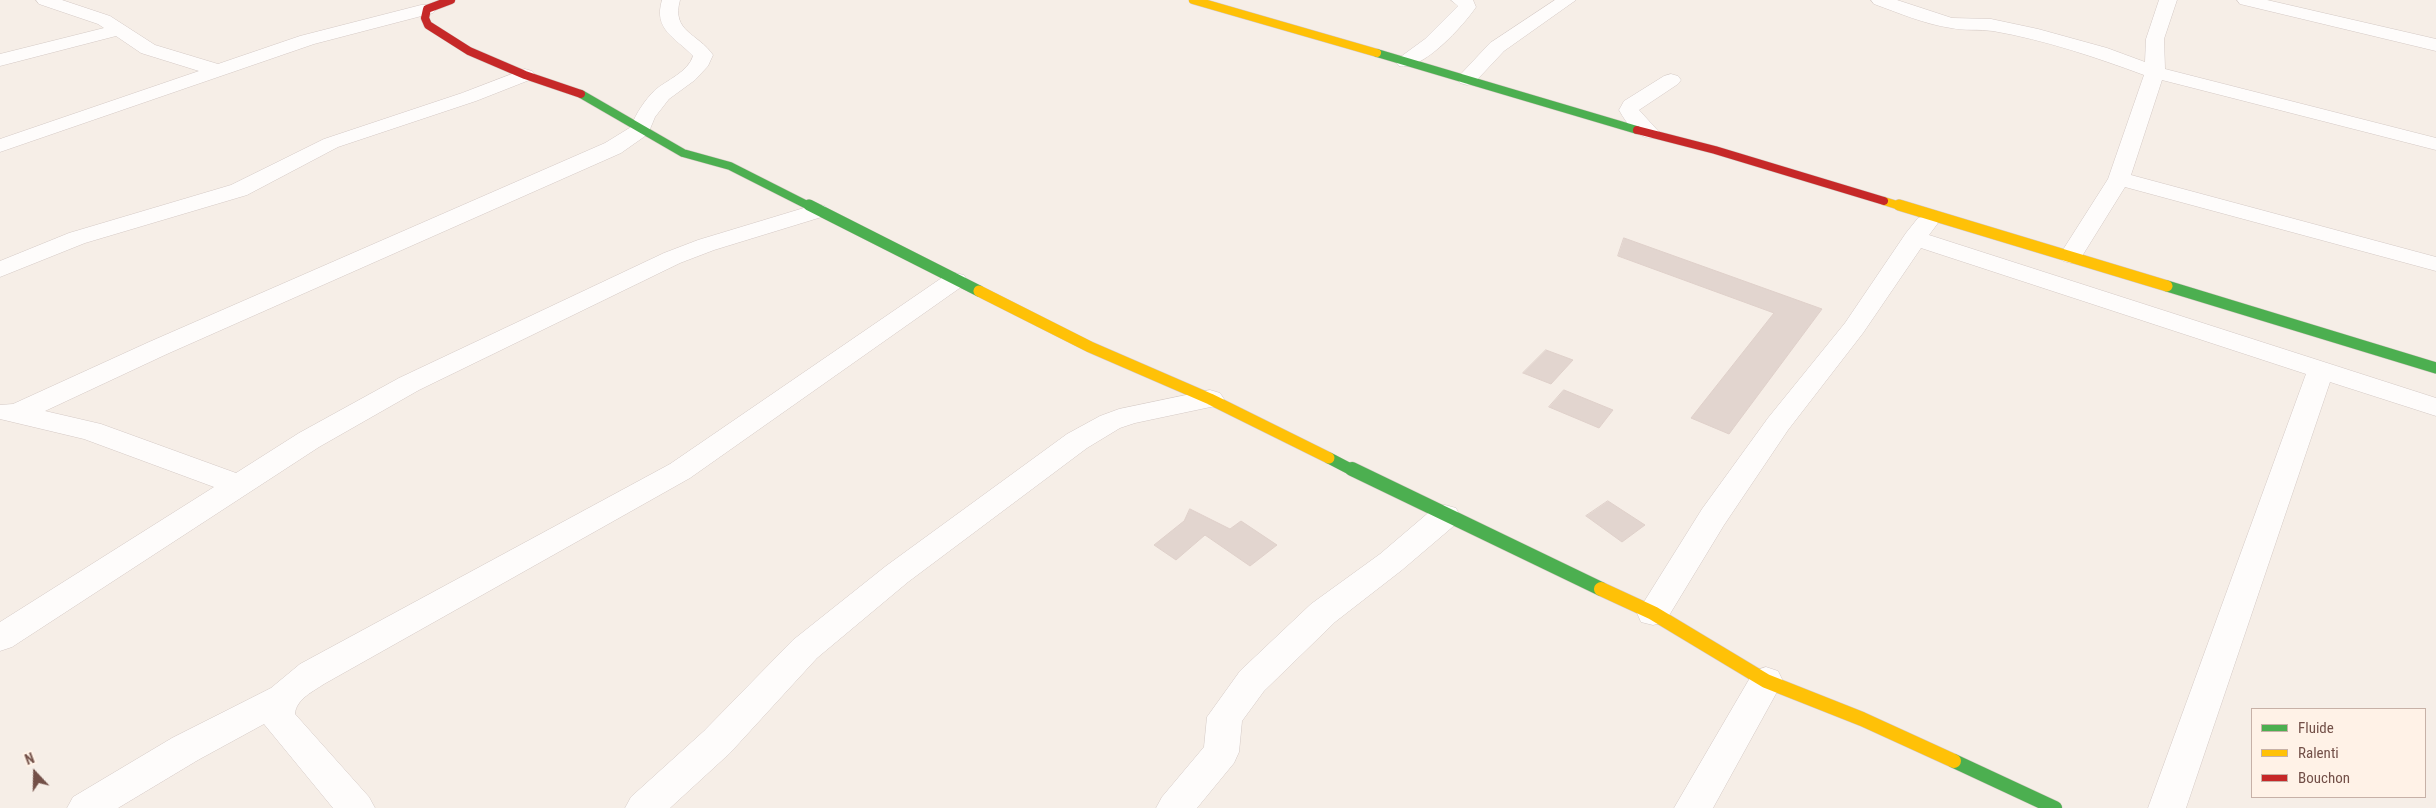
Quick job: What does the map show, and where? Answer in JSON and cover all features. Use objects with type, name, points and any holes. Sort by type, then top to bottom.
[{"type":"street","points":[[45,0],[104,20],[148,49],[217,70]]},
{"type":"street","points":[[0,146],[173,88],[217,70],[307,40],[427,9],[451,0]]},
{"type":"street","points":[[8,412],[613,148],[641,130],[645,116],[662,95],[688,76],[701,62],[703,55],[695,45],[676,32],[670,24],[668,19],[671,0]]},
{"type":"street","points":[[1193,0],[1467,79],[1580,116],[1715,150],[2436,368]]},
{"type":"street","points":[[1406,62],[1431,46],[1456,20],[1467,7],[1466,3],[1460,0]]},
{"type":"street","points":[[1467,79],[1497,47],[1567,0]]},
{"type":"street","points":[[1880,0],[1926,17],[1952,23],[1991,25],[2038,35],[2100,52],[2155,72],[2436,144]]},
{"type":"street","points":[[2070,256],[2119,180],[2155,72],[2156,39],[2168,0]]},
{"type":"street","points":[[2246,0],[2362,29],[2436,44]]},
{"type":"street","points":[[427,9],[425,18],[428,25],[469,51],[525,75],[586,94],[603,103],[641,130],[683,153],[730,166],[1090,347],[1210,399],[1445,516],[1653,613],[1766,681],[1862,719],[2055,808]]},
{"type":"street","points":[[0,60],[120,30]]},
{"type":"street","points":[[0,270],[77,238],[239,190],[331,143],[469,97],[525,75]]},
{"type":"street","points":[[1650,133],[1635,120],[1628,110],[1631,105],[1670,80]]},
{"type":"street","points":[[2119,180],[2436,264]]},
{"type":"street","points":[[0,638],[309,440],[409,384],[654,266],[706,245],[817,211]]},
{"type":"street","points":[[1653,613],[1713,517],[1778,424],[1854,328],[1914,238],[1932,215]]},
{"type":"street","points":[[1914,238],[2436,407]]},
{"type":"street","points":[[86,808],[185,749],[282,698],[312,674],[680,471],[955,280]]},
{"type":"street","points":[[2167,808],[2321,369]]},
{"type":"street","points":[[644,808],[717,742],[813,642],[897,574],[1077,441],[1110,422],[1129,415],[1210,399]]},
{"type":"street","points":[[8,412],[91,431],[240,485]]},
{"type":"street","points":[[1175,808],[1221,752],[1225,717],[1252,681],[1322,613],[1391,562],[1445,516]]},
{"type":"street","points":[[1694,808],[1766,681]]},
{"type":"street","points":[[282,698],[277,709],[278,718],[356,808]]},
{"type":"building","points":[[1624,238],[1822,309],[1729,434],[1691,418],[1774,313],[1618,256]]},
{"type":"building","points":[[1546,350],[1573,360],[1551,384],[1523,373]]},
{"type":"building","points":[[1564,390],[1613,410],[1599,428],[1549,407]]},
{"type":"building","points":[[1608,501],[1645,525],[1622,542],[1586,516]]},
{"type":"building","points":[[1190,509],[1230,529],[1241,521],[1277,545],[1250,566],[1205,535],[1176,560],[1154,545],[1184,521]]},
{"type":"traffic: fast","points":[[1377,53],[1637,130]]},
{"type":"traffic: fast","points":[[581,94],[683,153],[730,166],[979,291]]},
{"type":"traffic: fast","points":[[2167,286],[2436,368]]},
{"type":"traffic: fast","points":[[1329,458],[1445,516],[1601,589]]},
{"type":"traffic: fast","points":[[1954,761],[2055,808]]},
{"type":"traffic: slow","points":[[1193,0],[1377,53]]},
{"type":"traffic: slow","points":[[1884,201],[2167,286]]},
{"type":"traffic: slow","points":[[979,291],[1090,347],[1210,399],[1329,458]]},
{"type":"traffic: slow","points":[[1601,589],[1653,613],[1766,681],[1862,719],[1954,761]]},
{"type":"traffic: jam","points":[[451,0],[427,9],[425,18],[428,25],[469,51],[525,75],[581,94]]},
{"type":"traffic: jam","points":[[1637,130],[1715,150],[1884,201]]}]
